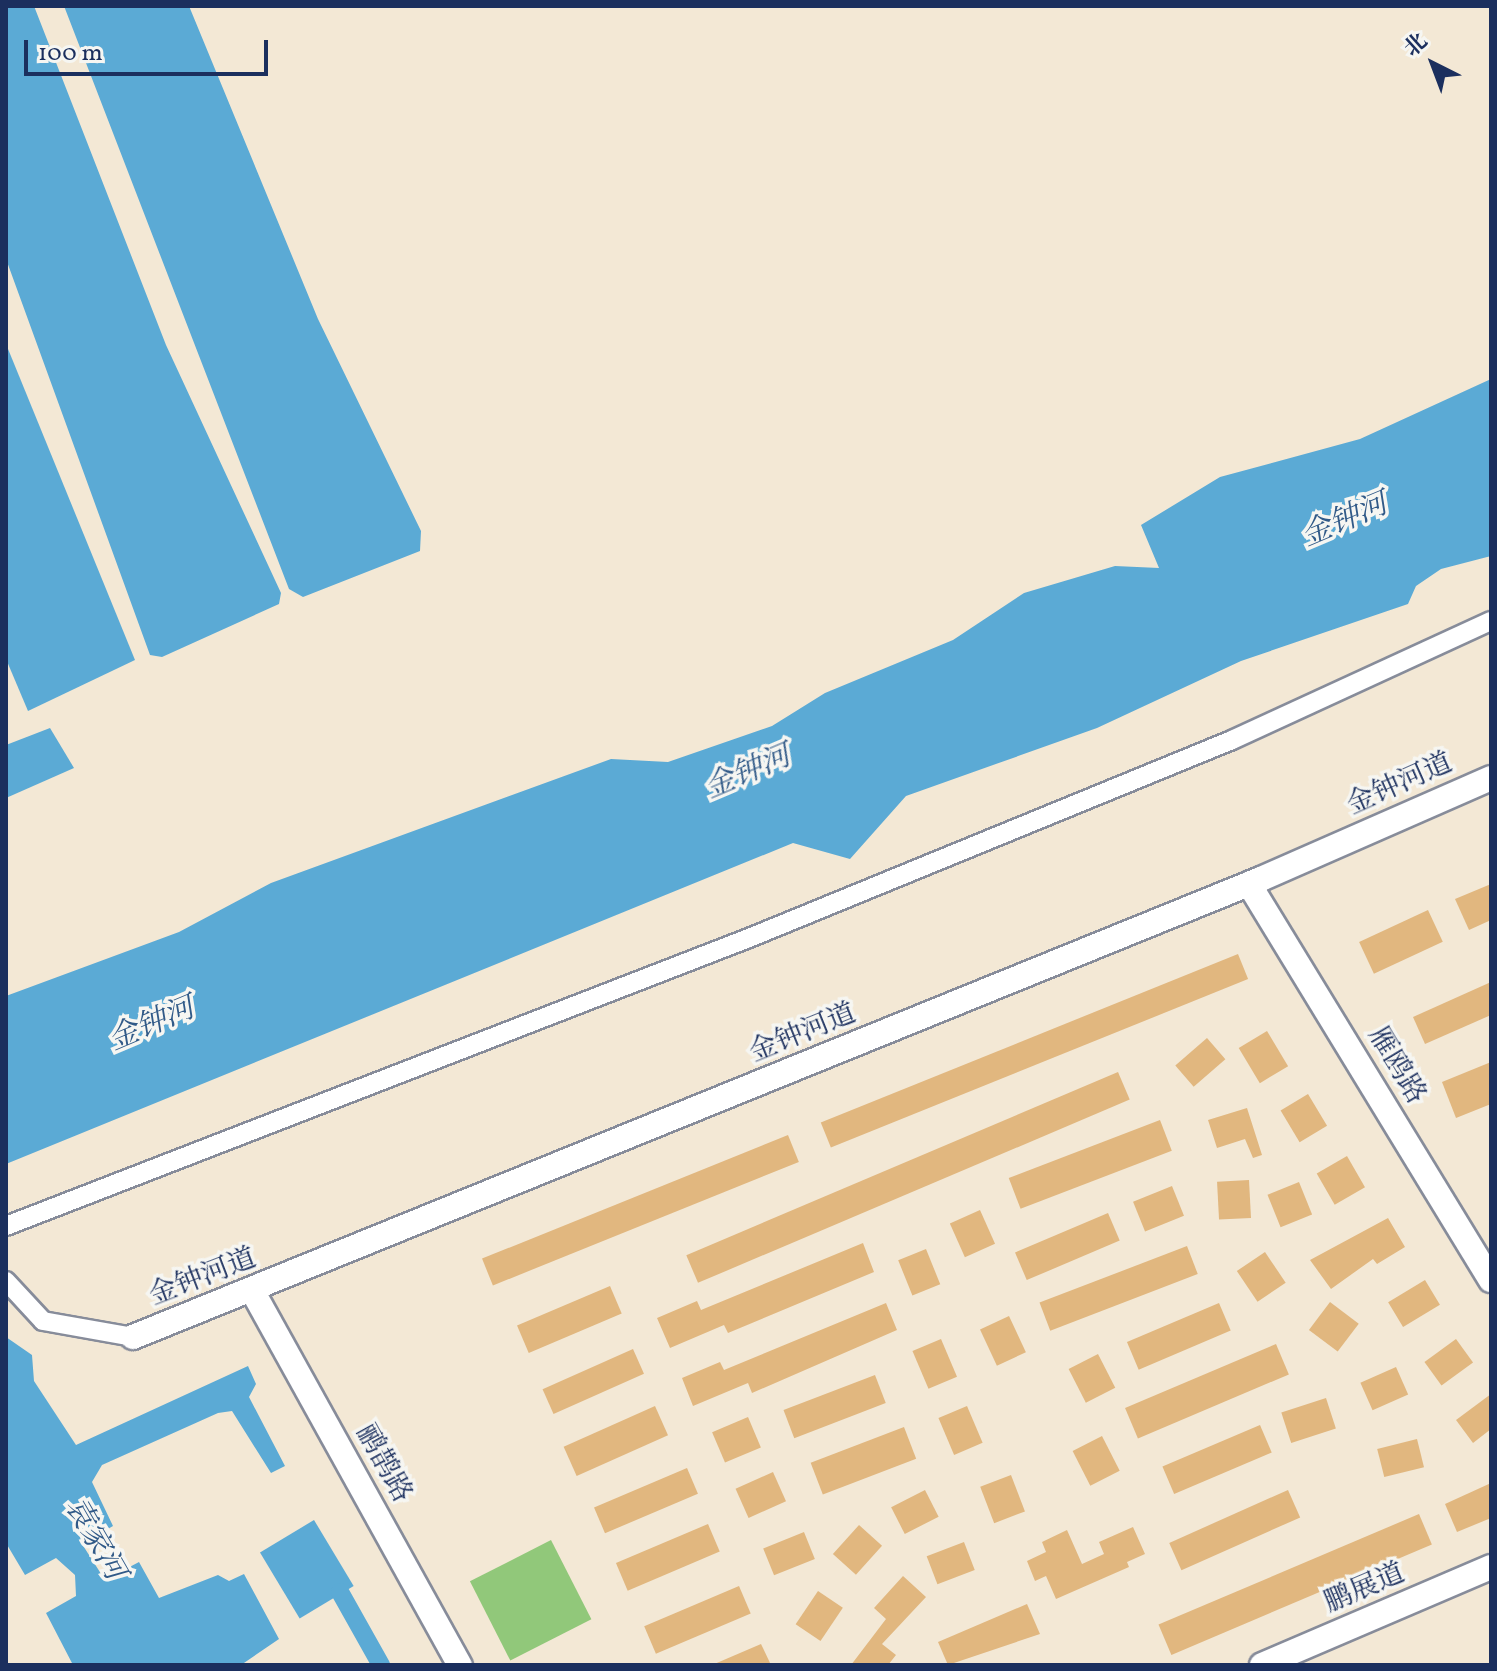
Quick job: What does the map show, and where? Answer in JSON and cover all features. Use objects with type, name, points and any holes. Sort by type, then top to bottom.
[{"type":"street","points":[[6,1226],[749,938],[1232,740],[1491,621]]},
{"type":"street","name":"金钟河道","points":[[133,1337],[253,1292],[1255,882],[1491,778]]},
{"type":"street","name":"雁鸥路","points":[[1255,882],[1491,1254]]},
{"type":"street","name":"雁鸥路","points":[[1255,882],[1491,1280]]},
{"type":"street","points":[[6,1281],[43,1321],[133,1337]]},
{"type":"street","name":"鹂鹊路","points":[[253,1292],[460,1665]]},
{"type":"street","name":"鹏展道","points":[[1262,1665],[1491,1567]]},
{"type":"street","name":"鹏展道","points":[[1300,1665],[1491,1584]]},
{"type":"green space","points":[[551,1540],[591,1619],[510,1661],[470,1581]]},
{"type":"water","points":[[6,6],[34,6],[166,345],[281,593],[279,604],[162,657],[150,655],[6,259]]},
{"type":"water","points":[[64,6],[189,6],[318,319],[421,531],[420,551],[303,597],[289,589]]},
{"type":"water","points":[[6,344],[135,660],[28,711],[6,659]]},
{"type":"water","name":"金钟河","points":[[1491,379],[1491,556],[1441,569],[1416,586],[1408,604],[1241,661],[1097,728],[906,796],[850,859],[793,843],[6,1164],[6,996],[179,932],[271,883],[611,759],[668,762],[772,726],[825,693],[953,640],[1024,593],[1115,566],[1159,568],[1141,525],[1220,477],[1360,439]]},
{"type":"water","points":[[50,728],[74,768],[6,798],[6,745]]},
{"type":"water","points":[[6,1337],[32,1355],[34,1381],[76,1445],[248,1366],[256,1384],[249,1397],[285,1466],[271,1473],[232,1411],[218,1413],[102,1465],[92,1482],[113,1526],[82,1544],[105,1580],[139,1562],[159,1598],[218,1575],[229,1581],[244,1574],[279,1639],[241,1665],[73,1665],[46,1613],[76,1596],[75,1575],[56,1558],[25,1575],[6,1543]]},
{"type":"water","points":[[314,1520],[354,1586],[300,1618],[260,1552]]},
{"type":"building","points":[[1491,884],[1491,920],[1469,930],[1455,899]]},
{"type":"building","points":[[1428,910],[1443,942],[1374,974],[1359,942]]},
{"type":"building","points":[[1238,954],[1248,979],[831,1148],[821,1123]]},
{"type":"building","points":[[1491,982],[1491,1015],[1425,1044],[1413,1017]]},
{"type":"building","points":[[1267,1031],[1288,1066],[1260,1083],[1239,1048]]},
{"type":"building","points":[[1207,1038],[1225,1059],[1194,1087],[1175,1066]]},
{"type":"building","points":[[1491,1062],[1491,1104],[1456,1118],[1442,1082]]},
{"type":"building","points":[[1118,1072],[1130,1100],[698,1283],[686,1255]]},
{"type":"building","points":[[1308,1094],[1327,1126],[1300,1142],[1281,1110]]},
{"type":"building","points":[[1247,1108],[1262,1155],[1253,1158],[1245,1139],[1217,1148],[1208,1120]]},
{"type":"building","points":[[1160,1120],[1172,1151],[1021,1209],[1009,1178]]},
{"type":"building","points":[[788,1135],[799,1162],[493,1286],[482,1259]]},
{"type":"building","points":[[1347,1156],[1365,1187],[1335,1205],[1317,1174]]},
{"type":"building","points":[[1249,1180],[1251,1218],[1219,1220],[1217,1182]]},
{"type":"building","points":[[1299,1182],[1312,1214],[1281,1227],[1267,1195]]},
{"type":"building","points":[[1172,1186],[1184,1216],[1145,1231],[1133,1202]]},
{"type":"building","points":[[980,1210],[995,1244],[965,1257],[950,1223]]},
{"type":"building","points":[[1108,1213],[1120,1241],[1027,1280],[1015,1252]]},
{"type":"building","points":[[1388,1218],[1405,1247],[1377,1264],[1373,1259],[1331,1289],[1310,1260]]},
{"type":"building","points":[[863,1243],[874,1272],[728,1333],[724,1325],[670,1348],[657,1318],[697,1301],[701,1310]]},
{"type":"building","points":[[1187,1246],[1198,1274],[1050,1331],[1039,1303]]},
{"type":"building","points":[[926,1249],[940,1284],[912,1295],[898,1260]]},
{"type":"building","points":[[1265,1252],[1286,1283],[1258,1302],[1237,1271]]},
{"type":"building","points":[[1425,1280],[1440,1305],[1403,1327],[1388,1302]]},
{"type":"building","points":[[610,1286],[622,1314],[529,1353],[517,1325]]},
{"type":"building","points":[[1330,1302],[1359,1324],[1338,1352],[1309,1330]]},
{"type":"building","points":[[886,1303],[897,1330],[752,1393],[748,1383],[693,1406],[682,1378],[720,1362],[724,1370]]},
{"type":"building","points":[[1219,1303],[1231,1331],[1139,1370],[1127,1342]]},
{"type":"building","points":[[1009,1316],[1026,1352],[997,1366],[980,1330]]},
{"type":"building","points":[[941,1339],[957,1377],[928,1389],[912,1351]]},
{"type":"building","points":[[1456,1339],[1473,1362],[1441,1385],[1424,1362]]},
{"type":"building","points":[[1276,1344],[1289,1374],[1138,1438],[1125,1408]]},
{"type":"building","points":[[633,1349],[644,1374],[554,1414],[543,1389]]},
{"type":"building","points":[[1098,1354],[1115,1388],[1086,1403],[1069,1369]]},
{"type":"building","points":[[1396,1367],[1408,1394],[1373,1410],[1360,1383]]},
{"type":"building","points":[[875,1375],[886,1403],[794,1438],[784,1410]]},
{"type":"building","points":[[1491,1394],[1491,1429],[1473,1443],[1456,1420]]},
{"type":"building","points":[[1326,1398],[1336,1428],[1291,1443],[1281,1413]]},
{"type":"building","points":[[655,1406],[668,1435],[577,1476],[564,1447]]},
{"type":"building","points":[[967,1406],[983,1443],[954,1455],[938,1418]]},
{"type":"building","points":[[748,1417],[761,1447],[725,1463],[712,1432]]},
{"type":"building","points":[[1260,1425],[1272,1453],[1174,1494],[1162,1466]]},
{"type":"building","points":[[904,1427],[916,1459],[823,1495],[811,1463]]},
{"type":"building","points":[[1102,1436],[1120,1471],[1090,1486],[1073,1451]]},
{"type":"building","points":[[1417,1439],[1424,1467],[1384,1477],[1377,1449]]},
{"type":"building","points":[[687,1468],[698,1494],[605,1533],[594,1507]]},
{"type":"building","points":[[773,1472],[786,1501],[749,1518],[736,1489]]},
{"type":"building","points":[[1011,1475],[1025,1511],[994,1523],[980,1487]]},
{"type":"building","points":[[1491,1483],[1491,1518],[1457,1532],[1445,1504]]},
{"type":"building","points":[[925,1490],[939,1517],[905,1534],[891,1507]]},
{"type":"building","points":[[1288,1490],[1300,1517],[1181,1570],[1169,1543]]},
{"type":"building","points":[[1419,1514],[1432,1544],[1171,1655],[1158,1625]]},
{"type":"building","points":[[708,1524],[720,1552],[628,1591],[616,1563]]},
{"type":"building","points":[[859,1525],[882,1546],[856,1575],[833,1554]]},
{"type":"building","points":[[1133,1527],[1145,1554],[1127,1562],[1129,1567],[1056,1599],[1046,1576],[1035,1581],[1027,1561],[1046,1552],[1042,1542],[1067,1530],[1082,1564],[1104,1554],[1099,1542]]},
{"type":"building","points":[[804,1532],[815,1559],[774,1575],[763,1548]]},
{"type":"building","points":[[964,1542],[975,1570],[937,1584],[927,1556]]},
{"type":"building","points":[[903,1576],[926,1597],[882,1644],[896,1655],[888,1665],[851,1665],[886,1619],[874,1608]]},
{"type":"building","points":[[739,1586],[751,1614],[656,1654],[644,1626]]},
{"type":"building","points":[[818,1591],[843,1608],[821,1641],[796,1624]]},
{"type":"building","points":[[1027,1604],[1040,1634],[948,1665],[938,1642]]},
{"type":"building","points":[[761,1644],[771,1665],[712,1665]]},
{"type":"waterway","points":[[340,1592],[381,1665]]},
{"type":"water label","name":"袁家河","points":[[94,1539]]}]
